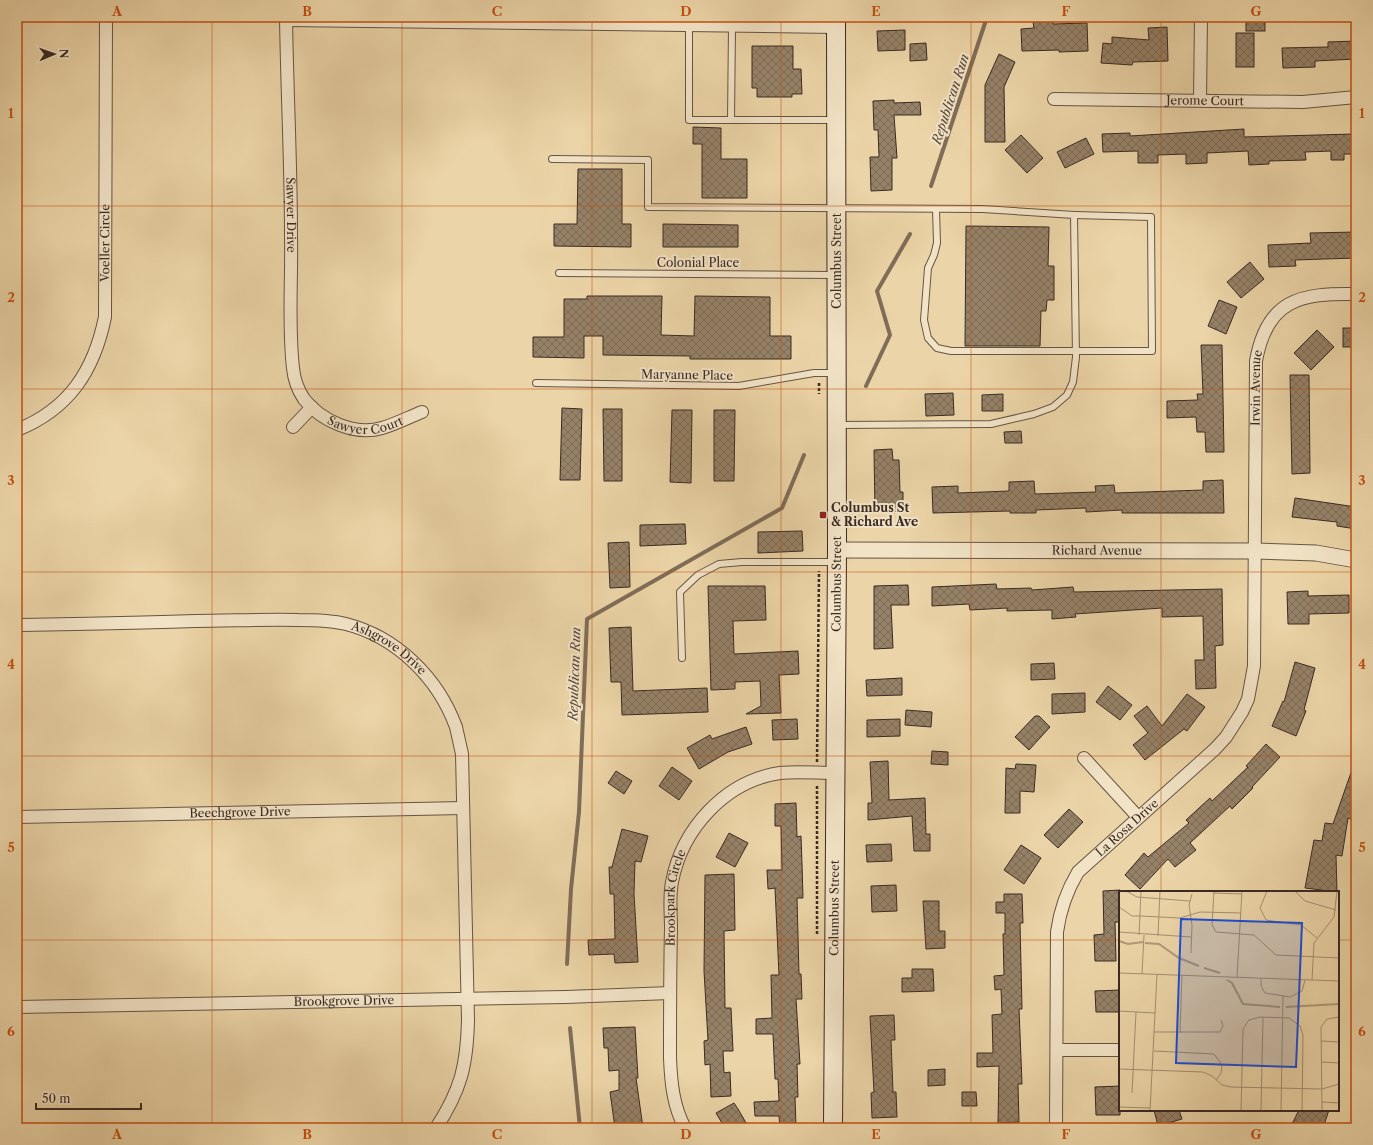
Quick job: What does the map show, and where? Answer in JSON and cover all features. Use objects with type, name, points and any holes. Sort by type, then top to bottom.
[{"type":"main road","name":"Columbus Street","points":[[833,1128],[826,773],[836,425],[828,373],[836,275],[836,22]]},
{"type":"street","name":"Voeller Circle","points":[[17,430],[38,420],[60,405],[78,386],[94,359],[101,338],[105,317],[106,17]]},
{"type":"street","points":[[1200,17],[1200,100]]},
{"type":"street","points":[[286,18],[689,25],[719,21],[732,26],[836,22]]},
{"type":"street","name":"Sawyer Drive","points":[[286,18],[293,369],[299,390],[312,407]]},
{"type":"street","name":"Jerome Court","points":[[1054,99],[1322,102],[1356,97]]},
{"type":"street","name":"Irwin Avenue","points":[[1255,551],[1256,360],[1262,336],[1276,315],[1287,304],[1299,299],[1327,293],[1356,294]]},
{"type":"street","points":[[294,427],[312,407]]},
{"type":"street","name":"Sawyer Court","points":[[312,407],[327,420],[336,424],[364,429],[381,429],[422,412]]},
{"type":"street","name":"Richard Avenue","points":[[831,558],[1255,551],[1316,553],[1356,560]]},
{"type":"street","name":"La Rosa Drive","points":[[1056,1128],[1056,932],[1060,909],[1064,897],[1078,872],[1215,749],[1226,737],[1242,712],[1248,699],[1254,666],[1255,551]]},
{"type":"street","name":"Ashgrove Drive","points":[[17,625],[280,620],[321,621],[346,624],[393,644],[431,681],[446,705],[456,728],[462,754],[467,998],[467,1043],[465,1062],[455,1097],[436,1128]]},
{"type":"street","points":[[1084,758],[1138,818]]},
{"type":"street","name":"Brookpark Circle","points":[[686,1128],[675,1102],[671,1080],[670,993],[672,882],[682,850],[696,824],[713,805],[733,790],[757,779],[780,773],[826,773]]},
{"type":"street","name":"Beechgrove Drive","points":[[17,817],[463,808]]},
{"type":"street","name":"Brookgrove Drive","points":[[17,1007],[670,993]]},
{"type":"street","points":[[1057,1050],[1119,1050]]},
{"type":"lane","points":[[689,25],[688,120],[836,120]]},
{"type":"lane","points":[[731,120],[732,26]]},
{"type":"lane","points":[[552,159],[648,160],[648,207],[936,209],[1050,212],[1074,215],[1151,217],[1152,351],[1076,352],[951,350],[937,348],[928,338],[925,312],[928,268],[934,255],[936,243],[936,209]]},
{"type":"lane","points":[[836,425],[991,424],[1034,414],[1053,407],[1067,395],[1073,382],[1076,352],[1074,215]]},
{"type":"lane","name":"Colonial Place","points":[[559,273],[836,275]]},
{"type":"lane","name":"Maryanne Place","points":[[536,383],[739,386],[828,373]]},
{"type":"lane","points":[[682,658],[680,592],[698,575],[719,564],[831,558]]},
{"type":"path","points":[[819,396],[828,373]]},
{"type":"path","points":[[817,939],[826,773],[831,558]]},
{"type":"building","points":[[1246,17],[1265,17],[1265,31],[1246,31]]},
{"type":"building","points":[[1053,21],[1053,24],[1087,23],[1088,51],[1022,51],[1021,29],[1034,28],[1033,22]]},
{"type":"building","points":[[1167,27],[1168,61],[1133,62],[1132,65],[1101,63],[1103,43],[1112,44],[1112,37],[1149,40],[1148,28]]},
{"type":"building","points":[[905,30],[905,50],[878,51],[877,31]]},
{"type":"building","points":[[1236,33],[1254,33],[1254,67],[1236,67]]},
{"type":"building","points":[[1356,41],[1356,59],[1315,61],[1315,67],[1283,68],[1282,48],[1328,47],[1328,42]]},
{"type":"building","points":[[926,43],[927,60],[910,61],[910,44]]},
{"type":"building","points":[[752,46],[793,46],[793,69],[801,69],[802,94],[792,94],[792,97],[757,97],[757,88],[752,88]]},
{"type":"building","points":[[999,54],[1015,62],[1004,87],[1005,142],[985,142],[985,85]]},
{"type":"building","points":[[894,100],[894,103],[920,102],[921,115],[894,115],[897,158],[892,158],[892,190],[871,191],[870,157],[879,157],[878,130],[874,130],[873,101]]},
{"type":"building","points":[[693,127],[721,128],[721,159],[747,159],[747,198],[702,198],[702,144],[693,144]]},
{"type":"building","points":[[1244,129],[1244,137],[1354,134],[1355,154],[1344,154],[1344,160],[1331,160],[1331,151],[1305,152],[1306,160],[1269,161],[1269,164],[1249,165],[1248,151],[1207,153],[1207,163],[1186,164],[1186,154],[1158,155],[1158,163],[1138,163],[1138,151],[1103,152],[1102,134],[1130,133],[1130,136]]},
{"type":"building","points":[[1021,135],[1043,158],[1027,173],[1005,150]]},
{"type":"building","points":[[1086,138],[1094,154],[1065,168],[1057,152]]},
{"type":"building","points":[[578,169],[622,169],[622,224],[631,224],[631,247],[554,246],[554,224],[577,224]]},
{"type":"building","points":[[663,224],[738,225],[738,247],[663,247]]},
{"type":"building","points":[[966,226],[1049,227],[1048,266],[1054,266],[1054,300],[1047,300],[1046,311],[1041,311],[1040,346],[965,346]]},
{"type":"building","points":[[1356,232],[1356,258],[1295,260],[1296,266],[1269,267],[1268,245],[1311,243],[1310,233]]},
{"type":"building","points":[[1250,262],[1264,279],[1241,298],[1227,282]]},
{"type":"building","points":[[587,296],[662,296],[661,335],[694,336],[695,296],[770,297],[770,336],[791,336],[791,359],[690,359],[690,356],[603,355],[603,336],[584,336],[584,358],[533,357],[533,337],[564,337],[564,299],[587,299]]},
{"type":"building","points":[[1219,300],[1237,307],[1226,334],[1208,326]]},
{"type":"building","points":[[1343,328],[1356,328],[1356,347],[1343,347]]},
{"type":"building","points":[[1317,330],[1334,347],[1311,370],[1294,353]]},
{"type":"building","points":[[1201,345],[1222,345],[1224,452],[1206,452],[1205,432],[1197,432],[1196,417],[1167,418],[1167,401],[1198,400],[1197,394],[1203,394]]},
{"type":"building","points":[[1290,375],[1309,375],[1310,473],[1292,474]]},
{"type":"building","points":[[953,393],[954,415],[926,416],[925,394]]},
{"type":"building","points":[[1003,394],[1003,411],[982,411],[982,395]]},
{"type":"building","points":[[562,408],[582,409],[580,480],[560,480]]},
{"type":"building","points":[[603,409],[622,409],[622,481],[604,481]]},
{"type":"building","points":[[672,410],[692,410],[691,483],[670,482]]},
{"type":"building","points":[[714,410],[735,410],[734,481],[714,481]]},
{"type":"building","points":[[1021,431],[1022,443],[1005,443],[1004,432]]},
{"type":"building","points":[[892,449],[893,460],[899,460],[900,492],[903,492],[903,511],[875,512],[874,450]]},
{"type":"building","points":[[1223,480],[1224,513],[1122,513],[1122,510],[1086,512],[1086,508],[1036,510],[1036,513],[1010,513],[1010,511],[933,513],[932,487],[958,486],[958,493],[1009,491],[1009,482],[1034,481],[1035,494],[1096,492],[1095,486],[1114,485],[1115,493],[1203,490],[1203,481]]},
{"type":"building","points":[[1295,498],[1356,507],[1356,529],[1337,526],[1337,522],[1292,517]]},
{"type":"building","points":[[685,524],[686,544],[640,546],[640,525]]},
{"type":"building","points":[[802,531],[803,551],[758,553],[758,532]]},
{"type":"building","points":[[629,542],[630,587],[610,588],[608,543]]},
{"type":"building","points":[[996,584],[997,589],[1031,588],[1032,590],[1073,587],[1074,592],[1222,589],[1223,645],[1215,646],[1216,688],[1196,689],[1195,660],[1204,660],[1203,616],[1162,617],[1162,608],[1075,614],[1076,617],[1052,619],[1052,610],[1007,611],[1007,608],[970,610],[969,604],[932,606],[932,587]]},
{"type":"building","points":[[908,585],[909,605],[891,605],[893,648],[874,649],[874,586]]},
{"type":"building","points":[[708,586],[765,586],[766,620],[733,621],[734,654],[798,651],[799,674],[779,675],[781,713],[746,714],[761,706],[760,681],[735,682],[735,689],[711,690]]},
{"type":"building","points":[[1308,591],[1308,596],[1349,595],[1349,613],[1309,614],[1309,624],[1288,624],[1287,592]]},
{"type":"building","points":[[631,627],[633,691],[707,688],[708,712],[622,715],[621,682],[611,682],[609,628]]},
{"type":"building","points":[[1295,662],[1315,668],[1304,710],[1306,711],[1296,736],[1272,726],[1283,701],[1284,702]]},
{"type":"building","points":[[1054,663],[1055,679],[1031,680],[1031,664]]},
{"type":"building","points":[[902,678],[902,695],[867,696],[866,680]]},
{"type":"building","points":[[1108,686],[1132,705],[1120,720],[1096,702]]},
{"type":"building","points":[[1085,693],[1085,712],[1052,714],[1052,694]]},
{"type":"building","points":[[1187,694],[1205,707],[1187,731],[1184,729],[1145,760],[1133,745],[1148,733],[1134,716],[1147,706],[1162,726]]},
{"type":"building","points":[[906,710],[932,712],[931,727],[905,725]]},
{"type":"building","points":[[1035,716],[1039,716],[1050,727],[1029,750],[1015,737]]},
{"type":"building","points":[[797,719],[798,739],[773,740],[772,720]]},
{"type":"building","points":[[900,719],[900,736],[867,737],[867,720]]},
{"type":"building","points":[[746,727],[752,744],[728,752],[699,769],[687,748],[710,735],[712,739]]},
{"type":"building","points":[[1266,744],[1280,757],[1232,809],[1230,806],[1190,843],[1196,850],[1175,867],[1168,859],[1140,889],[1125,875],[1144,853],[1148,857],[1189,823],[1186,820],[1210,798],[1212,801],[1248,767],[1246,766]]},
{"type":"building","points":[[932,751],[948,752],[948,765],[931,764]]},
{"type":"building","points":[[888,761],[889,800],[925,798],[926,834],[930,834],[930,851],[914,851],[912,816],[868,820],[868,803],[872,803],[870,762]]},
{"type":"building","points":[[1016,764],[1036,765],[1034,792],[1020,791],[1020,813],[1005,813],[1006,768],[1015,769]]},
{"type":"building","points":[[1354,764],[1356,764],[1356,821],[1348,818],[1342,856],[1336,855],[1337,891],[1305,888],[1314,840],[1322,841],[1325,823],[1333,824]]},
{"type":"building","points":[[672,767],[692,781],[679,800],[659,786]]},
{"type":"building","points":[[616,771],[632,781],[624,794],[608,783]]},
{"type":"building","points":[[796,803],[797,837],[801,836],[803,898],[797,898],[799,974],[801,974],[802,999],[796,999],[800,1064],[797,1064],[798,1097],[795,1097],[796,1128],[780,1128],[779,1116],[755,1116],[754,1102],[779,1101],[778,1079],[775,1079],[773,1034],[756,1034],[756,1019],[772,1018],[771,975],[779,975],[775,888],[768,889],[767,870],[782,870],[781,826],[775,826],[775,804]]},
{"type":"building","points":[[1069,809],[1083,822],[1058,848],[1044,835]]},
{"type":"building","points":[[622,829],[648,836],[641,862],[635,861],[634,894],[638,962],[615,963],[614,954],[589,955],[588,940],[615,939],[614,894],[610,894],[609,867],[612,867]]},
{"type":"building","points":[[729,833],[748,843],[735,867],[716,857]]},
{"type":"building","points":[[891,844],[892,861],[867,862],[866,845]]},
{"type":"building","points":[[1021,845],[1041,858],[1024,884],[1004,870]]},
{"type":"building","points":[[734,874],[735,930],[724,931],[725,1008],[731,1008],[733,1051],[723,1051],[724,1073],[730,1072],[731,1096],[711,1097],[710,1064],[705,1065],[704,1041],[708,1040],[704,971],[705,875]]},
{"type":"building","points":[[896,885],[897,911],[872,912],[871,886]]},
{"type":"building","points":[[1120,890],[1119,922],[1115,922],[1116,961],[1095,961],[1094,935],[1104,934],[1103,891]]},
{"type":"building","points":[[1004,894],[1022,894],[1023,923],[1020,923],[1022,1009],[1019,1009],[1022,1084],[1018,1084],[1019,1122],[998,1123],[999,1066],[977,1067],[977,1053],[993,1053],[992,1015],[1002,1014],[1001,989],[995,990],[994,976],[1004,975],[1003,934],[1005,934],[1005,913],[996,913],[996,902],[1004,902]]},
{"type":"building","points":[[923,901],[939,901],[939,931],[945,931],[945,948],[926,949]]},
{"type":"building","points":[[912,969],[933,969],[934,991],[902,992],[902,978],[912,978]]},
{"type":"building","points":[[1119,990],[1119,1012],[1096,1012],[1095,991]]},
{"type":"building","points":[[894,1015],[895,1040],[891,1040],[893,1092],[896,1092],[897,1117],[872,1118],[871,1093],[874,1092],[870,1016]]},
{"type":"building","points":[[635,1027],[638,1078],[636,1078],[643,1128],[615,1128],[610,1092],[619,1090],[619,1070],[609,1071],[608,1048],[604,1048],[603,1028]]},
{"type":"building","points":[[945,1069],[945,1085],[928,1086],[928,1070]]},
{"type":"building","points":[[1119,1086],[1120,1115],[1096,1115],[1095,1087]]},
{"type":"building","points":[[962,1092],[976,1092],[977,1106],[962,1106]]},
{"type":"building","points":[[734,1103],[749,1128],[725,1128],[716,1113]]},
{"type":"building","points":[[1154,1111],[1179,1111],[1182,1119],[1158,1126]]},
{"type":"building","points":[[1298,1111],[1329,1111],[1323,1128],[1290,1128]]},
{"type":"waterway","name":"Republican Run","points":[[931,186],[987,17]]},
{"type":"waterway","name":"Republican Run","points":[[866,386],[890,335],[877,291],[910,234]]},
{"type":"waterway","name":"Republican Run","points":[[567,964],[571,889],[579,812],[587,619],[782,508],[804,455]]},
{"type":"waterway","name":"Republican Run","points":[[570,1028],[580,1128]]},
{"type":"place","name":"Columbus St & Richard Ave","points":[[823,515]]}]
